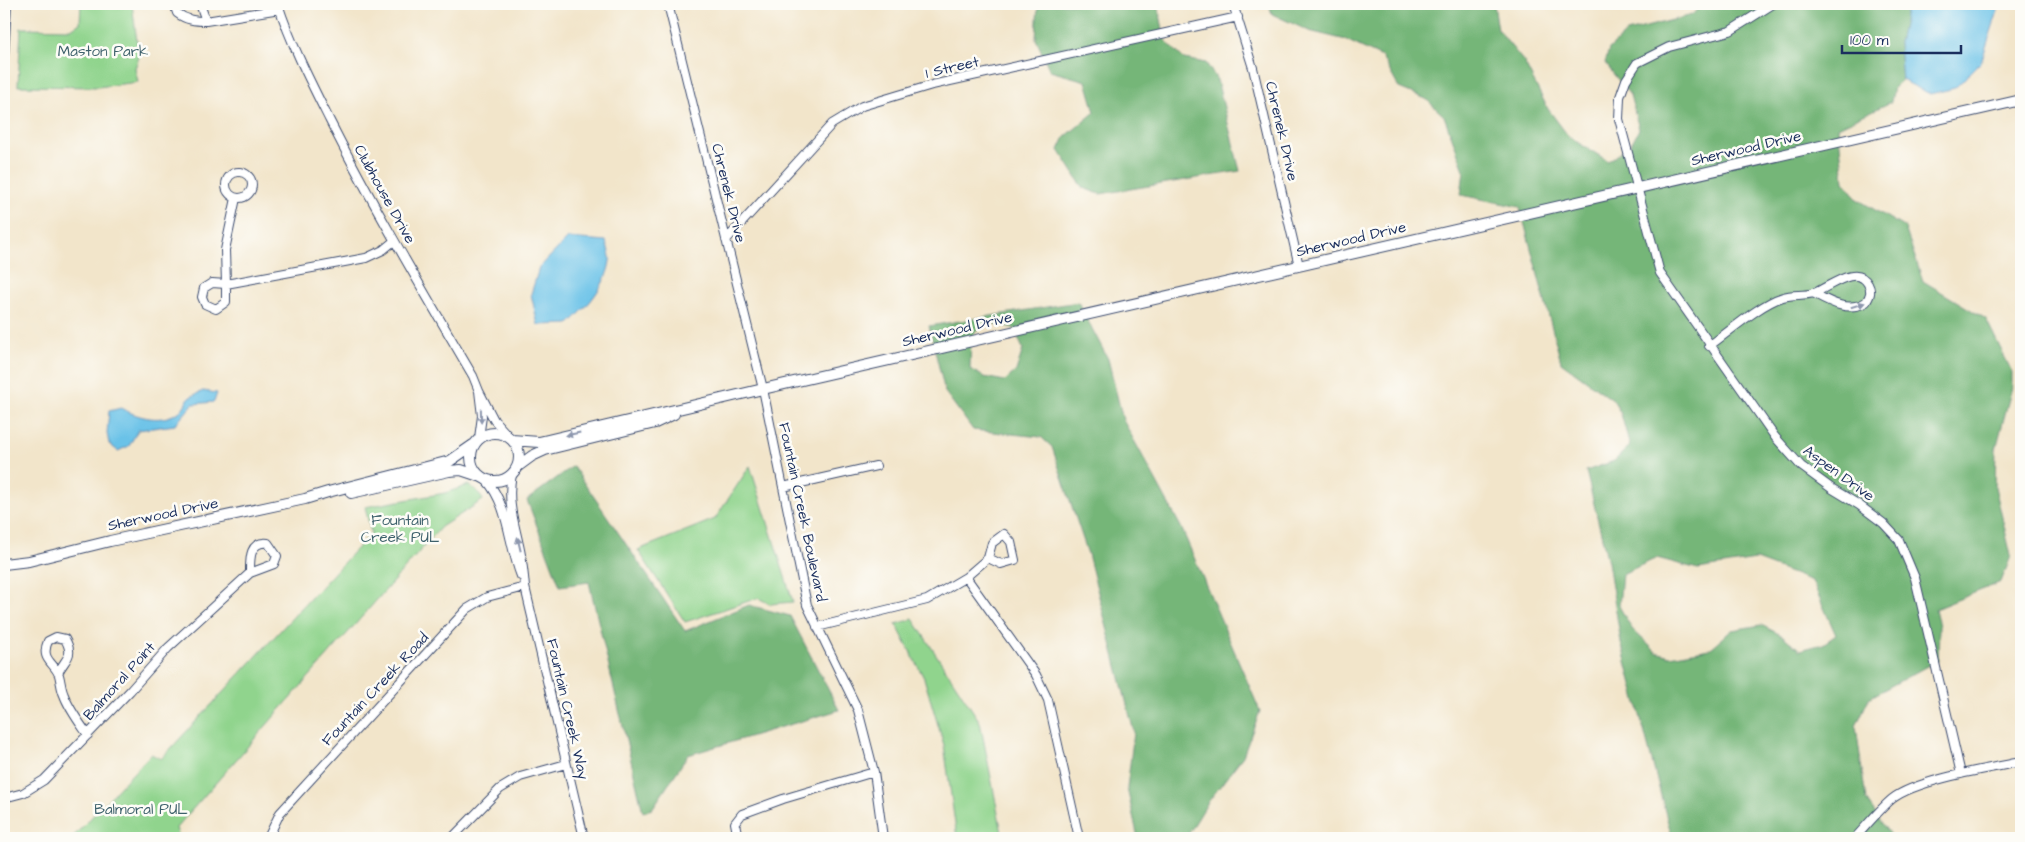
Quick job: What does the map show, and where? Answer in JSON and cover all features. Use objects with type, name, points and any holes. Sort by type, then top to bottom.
[{"type":"street","points":[[4,57],[7,4]]},
{"type":"street","points":[[174,4],[177,14],[182,17],[206,21],[279,6]]},
{"type":"street","points":[[200,4],[206,21]]},
{"type":"street","name":"Chrenek Drive","points":[[668,4],[763,389]]},
{"type":"street","name":"Chrenek Drive","points":[[1233,4],[1253,68],[1299,266]]},
{"type":"street","name":"Aspen Drive","points":[[1773,4],[1730,31],[1669,47],[1637,63],[1626,80],[1620,97],[1619,119],[1636,189],[1660,273],[1709,346],[1775,437],[1801,466],[1875,517],[1899,540],[1915,578],[1961,774]]},
{"type":"street","name":"Clubhouse Drive","points":[[279,6],[306,72],[346,154],[468,368],[494,420],[512,440]]},
{"type":"street","name":"1 Street","points":[[726,240],[832,124],[862,106],[932,85],[1238,18]]},
{"type":"street","name":"Sherwood Drive","points":[[512,440],[539,442],[688,406],[2021,100]]},
{"type":"street","points":[[236,198],[225,250],[226,284],[366,258],[383,250],[394,241]]},
{"type":"street","points":[[1709,346],[1764,307],[1783,297],[1813,293],[1842,279],[1853,276],[1862,278],[1868,283],[1870,291],[1866,302],[1858,307],[1846,307],[1813,293]]},
{"type":"street","name":"Fountain Creek Boulevard","points":[[763,389],[807,605],[858,710],[874,772],[883,838]]},
{"type":"street","name":"Clubhouse Drive","points":[[476,442],[482,416],[479,391]]},
{"type":"street","name":"Sherwood Drive","points":[[514,471],[538,453],[655,423],[688,406]]},
{"type":"street","points":[[492,432],[506,435],[512,440],[519,452],[514,471],[500,481],[482,478],[474,470],[470,453],[476,442],[492,432]]},
{"type":"street","name":"Sherwood Drive","points":[[4,564],[28,561],[110,541],[305,499],[450,461],[476,442]]},
{"type":"street","points":[[783,487],[876,466]]},
{"type":"street","name":"Sherwood Drive","points":[[305,499],[339,495],[449,471],[461,470],[482,478]]},
{"type":"street","name":"Fountain Creek Way","points":[[514,471],[509,490],[509,501],[522,556],[525,587],[584,838]]},
{"type":"street","name":"Fountain Creek Way","points":[[482,478],[496,493],[514,559],[525,587]]},
{"type":"street","name":"Balmoral Point","points":[[4,798],[23,793],[44,780],[130,691],[168,648],[250,573],[274,564],[277,556],[268,543],[261,542],[255,545],[251,551],[250,573]]},
{"type":"street","points":[[818,626],[927,600],[966,576],[988,558]]},
{"type":"street","name":"Sherwood Drive","points":[[4,572],[28,561]]},
{"type":"street","points":[[966,576],[1036,675],[1048,700],[1079,838]]},
{"type":"street","name":"Fountain Creek Road","points":[[268,838],[280,813],[467,609],[487,596],[525,587]]},
{"type":"street","points":[[58,673],[63,694],[73,714],[88,735]]},
{"type":"street","points":[[1855,838],[1893,798],[1913,788],[1961,774],[2021,762]]},
{"type":"street","points":[[452,838],[500,789],[520,777],[566,764]]},
{"type":"street","points":[[738,838],[735,823],[742,814],[784,799],[874,772]]},
{"type":"green space","name":"Maston Park","points":[[81,4],[132,4],[139,57],[135,68],[138,82],[98,87],[18,86],[21,28],[71,29],[80,23]]},
{"type":"green space","points":[[1038,4],[1158,4],[1165,40],[1184,59],[1206,63],[1217,80],[1240,171],[1100,194],[1083,188],[1059,150],[1065,137],[1095,112],[1086,81],[1050,71],[1036,39]]},
{"type":"green space","points":[[1269,4],[1494,4],[1498,30],[1524,62],[1548,109],[1569,137],[1608,161],[1630,146],[1639,129],[1630,95],[1605,63],[1609,49],[1627,32],[1692,15],[1702,4],[1908,4],[1899,43],[1902,80],[1894,87],[1891,102],[1838,127],[1844,181],[1857,199],[1905,228],[1923,281],[1986,319],[2012,372],[2012,387],[1996,449],[1995,487],[2011,556],[2001,582],[1935,609],[1939,626],[1938,660],[1869,698],[1856,726],[1866,800],[1892,838],[1672,838],[1621,642],[1608,562],[1586,471],[1614,461],[1630,446],[1621,414],[1614,401],[1561,362],[1520,207],[1461,195],[1464,170],[1444,116],[1426,99],[1399,88],[1382,57],[1346,40],[1309,31],[1272,14]],"holes":[[[1657,558],[1698,569],[1756,560],[1812,581],[1836,635],[1823,644],[1800,650],[1783,636],[1761,625],[1732,630],[1710,649],[1670,656],[1656,652],[1632,629],[1619,606],[1622,574]]]},
{"type":"green space","points":[[1078,302],[1108,359],[1123,420],[1181,527],[1260,711],[1243,756],[1208,802],[1186,838],[1138,838],[1127,788],[1134,732],[1088,554],[1052,447],[1041,437],[973,430],[945,392],[929,326]],"holes":[[[986,322],[1014,328],[1023,349],[1016,371],[1005,381],[984,377],[970,369],[971,337]]]},
{"type":"green space","points":[[573,466],[685,631],[749,605],[790,616],[839,710],[688,755],[652,809],[643,812],[589,582],[560,586],[527,500]]},
{"type":"green space","points":[[750,466],[793,602],[770,604],[758,598],[685,622],[638,550],[715,519]]},
{"type":"green space","name":"Fountain Creek PUL","points":[[469,485],[477,491],[483,500],[441,527],[176,828],[179,838],[72,838],[151,754],[161,759],[371,533],[365,507],[445,493]]},
{"type":"green space","points":[[913,619],[980,722],[1003,838],[957,838],[944,745],[924,678],[896,624]]},
{"type":"water","points":[[1908,4],[1998,4],[1997,14],[1981,62],[1955,88],[1930,94],[1902,80],[1899,43]]},
{"type":"water","points":[[568,238],[606,241],[610,259],[605,279],[595,296],[569,324],[538,325],[531,294],[539,268]]},
{"type":"water","points":[[203,391],[217,393],[214,402],[193,404],[175,425],[138,430],[129,446],[118,451],[109,444],[107,433],[109,411],[121,408],[143,417],[166,417],[180,411],[189,398]]},
{"type":"park label","name":"Balmoral PUL","points":[[141,809]]}]
